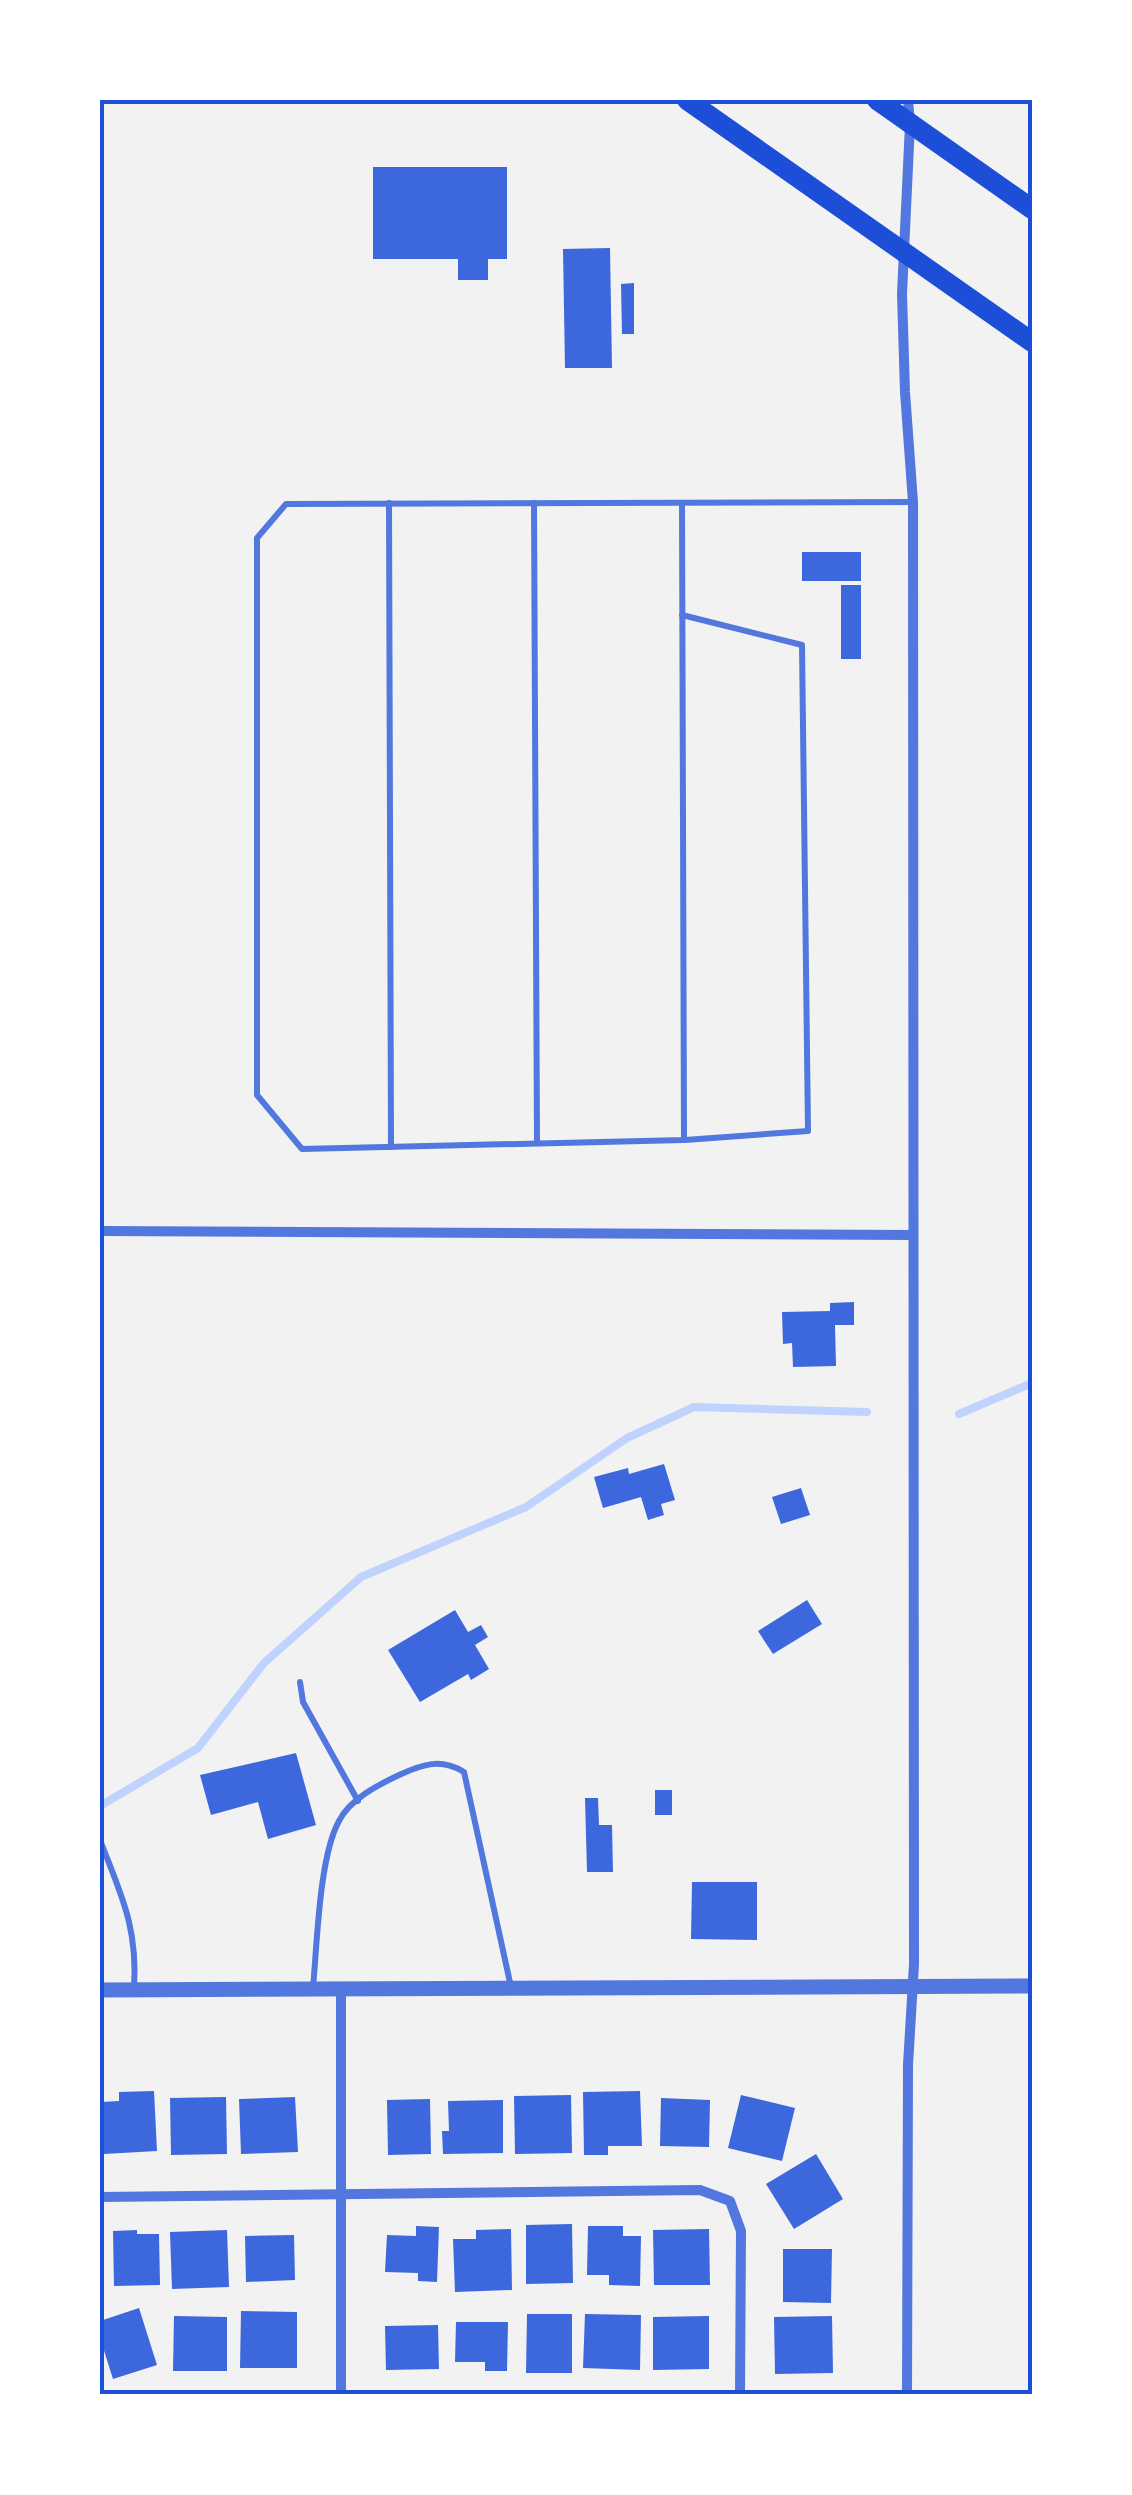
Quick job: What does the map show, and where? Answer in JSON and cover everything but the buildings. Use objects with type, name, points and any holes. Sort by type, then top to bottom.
[{"type":"main road","points":[[686,100],[1032,342]]},
{"type":"main road","points":[[877,100],[1032,209]]},
{"type":"street","points":[[906,2395],[914,1964],[912,502],[904,392],[908,100]]},
{"type":"street","points":[[100,1231],[912,1235]]},
{"type":"street","points":[[100,1990],[1032,1986]]},
{"type":"street","points":[[341,1989],[342,2395]]},
{"type":"street","points":[[100,2197],[700,2190],[730,2201],[740,2232],[740,2395]]},
{"type":"lane","points":[[682,615],[802,645],[808,1131],[684,1140],[302,1149],[257,1095],[257,538],[286,504],[912,502]]},
{"type":"lane","points":[[389,503],[391,1147]]},
{"type":"lane","points":[[534,503],[537,1143]]},
{"type":"lane","points":[[682,503],[684,1140]]},
{"type":"lane","points":[[300,1682],[302,1702],[358,1801]]},
{"type":"lane","points":[[313,1989],[322,1890],[339,1819],[370,1789],[418,1766],[447,1762],[464,1772],[512,1988]]},
{"type":"lane","points":[[100,1840],[132,1921],[134,1990]]},
{"type":"waterway","points":[[959,1414],[1032,1383]]},
{"type":"waterway","points":[[100,1806],[198,1748],[264,1663],[361,1577],[526,1507],[627,1438],[694,1407],[867,1412]]}]
